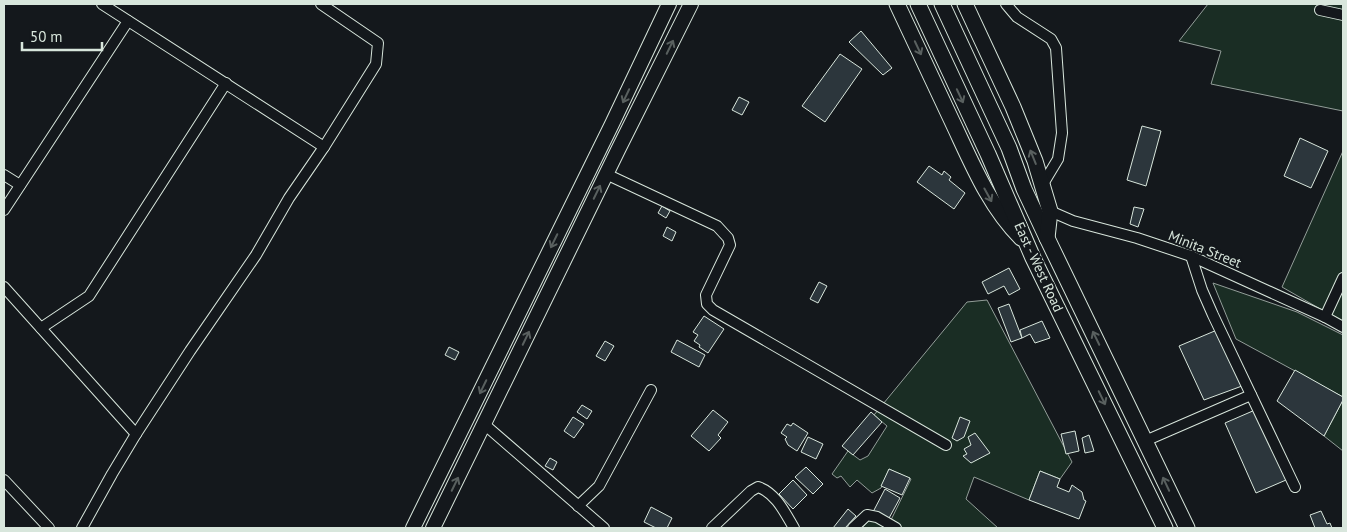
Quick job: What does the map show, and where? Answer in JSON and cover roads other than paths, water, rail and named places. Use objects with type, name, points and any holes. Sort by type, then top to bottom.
[{"type":"main road","points":[[413,528],[669,4]]},
{"type":"main road","points":[[433,528],[691,4]]},
{"type":"main road","points":[[898,4],[980,180],[1009,226],[1027,244]]},
{"type":"main road","name":"East - West Road","points":[[918,4],[1027,244],[1165,528]]},
{"type":"main road","name":"East - West Road","points":[[942,4],[1009,148],[1024,189],[1187,528]]},
{"type":"main road","points":[[965,4],[1013,107],[1043,184],[1050,211],[1047,238]]},
{"type":"street","points":[[102,4],[324,147]]},
{"type":"street","points":[[82,528],[136,434],[256,255],[288,198],[324,147],[376,64],[378,43],[321,4]]},
{"type":"street","points":[[1006,4],[1017,17],[1051,39],[1056,48],[1062,134],[1058,159],[1043,184]]},
{"type":"street","points":[[1320,10],[1343,15]]},
{"type":"street","points":[[4,210],[128,21]]},
{"type":"street","points":[[41,328],[89,296],[226,83]]},
{"type":"street","points":[[606,174],[717,226],[728,238],[730,245],[706,295],[707,304],[713,310],[946,445]]},
{"type":"street","points":[[4,175],[20,185]]},
{"type":"street","name":"Minita Street","points":[[1050,211],[1073,221],[1137,238],[1191,256],[1343,327]]},
{"type":"street","points":[[1191,256],[1202,290],[1294,488]]},
{"type":"street","points":[[1325,317],[1343,278]]},
{"type":"street","points":[[4,287],[136,434]]},
{"type":"street","points":[[578,506],[599,486],[651,390]]},
{"type":"street","points":[[1145,441],[1252,395]]},
{"type":"street","points":[[484,424],[604,528]]},
{"type":"street","points":[[4,480],[49,528]]},
{"type":"street","points":[[712,528],[751,491],[758,487],[766,490],[776,501],[794,528]]},
{"type":"street","points":[[853,528],[867,515],[877,517],[896,528]]}]
